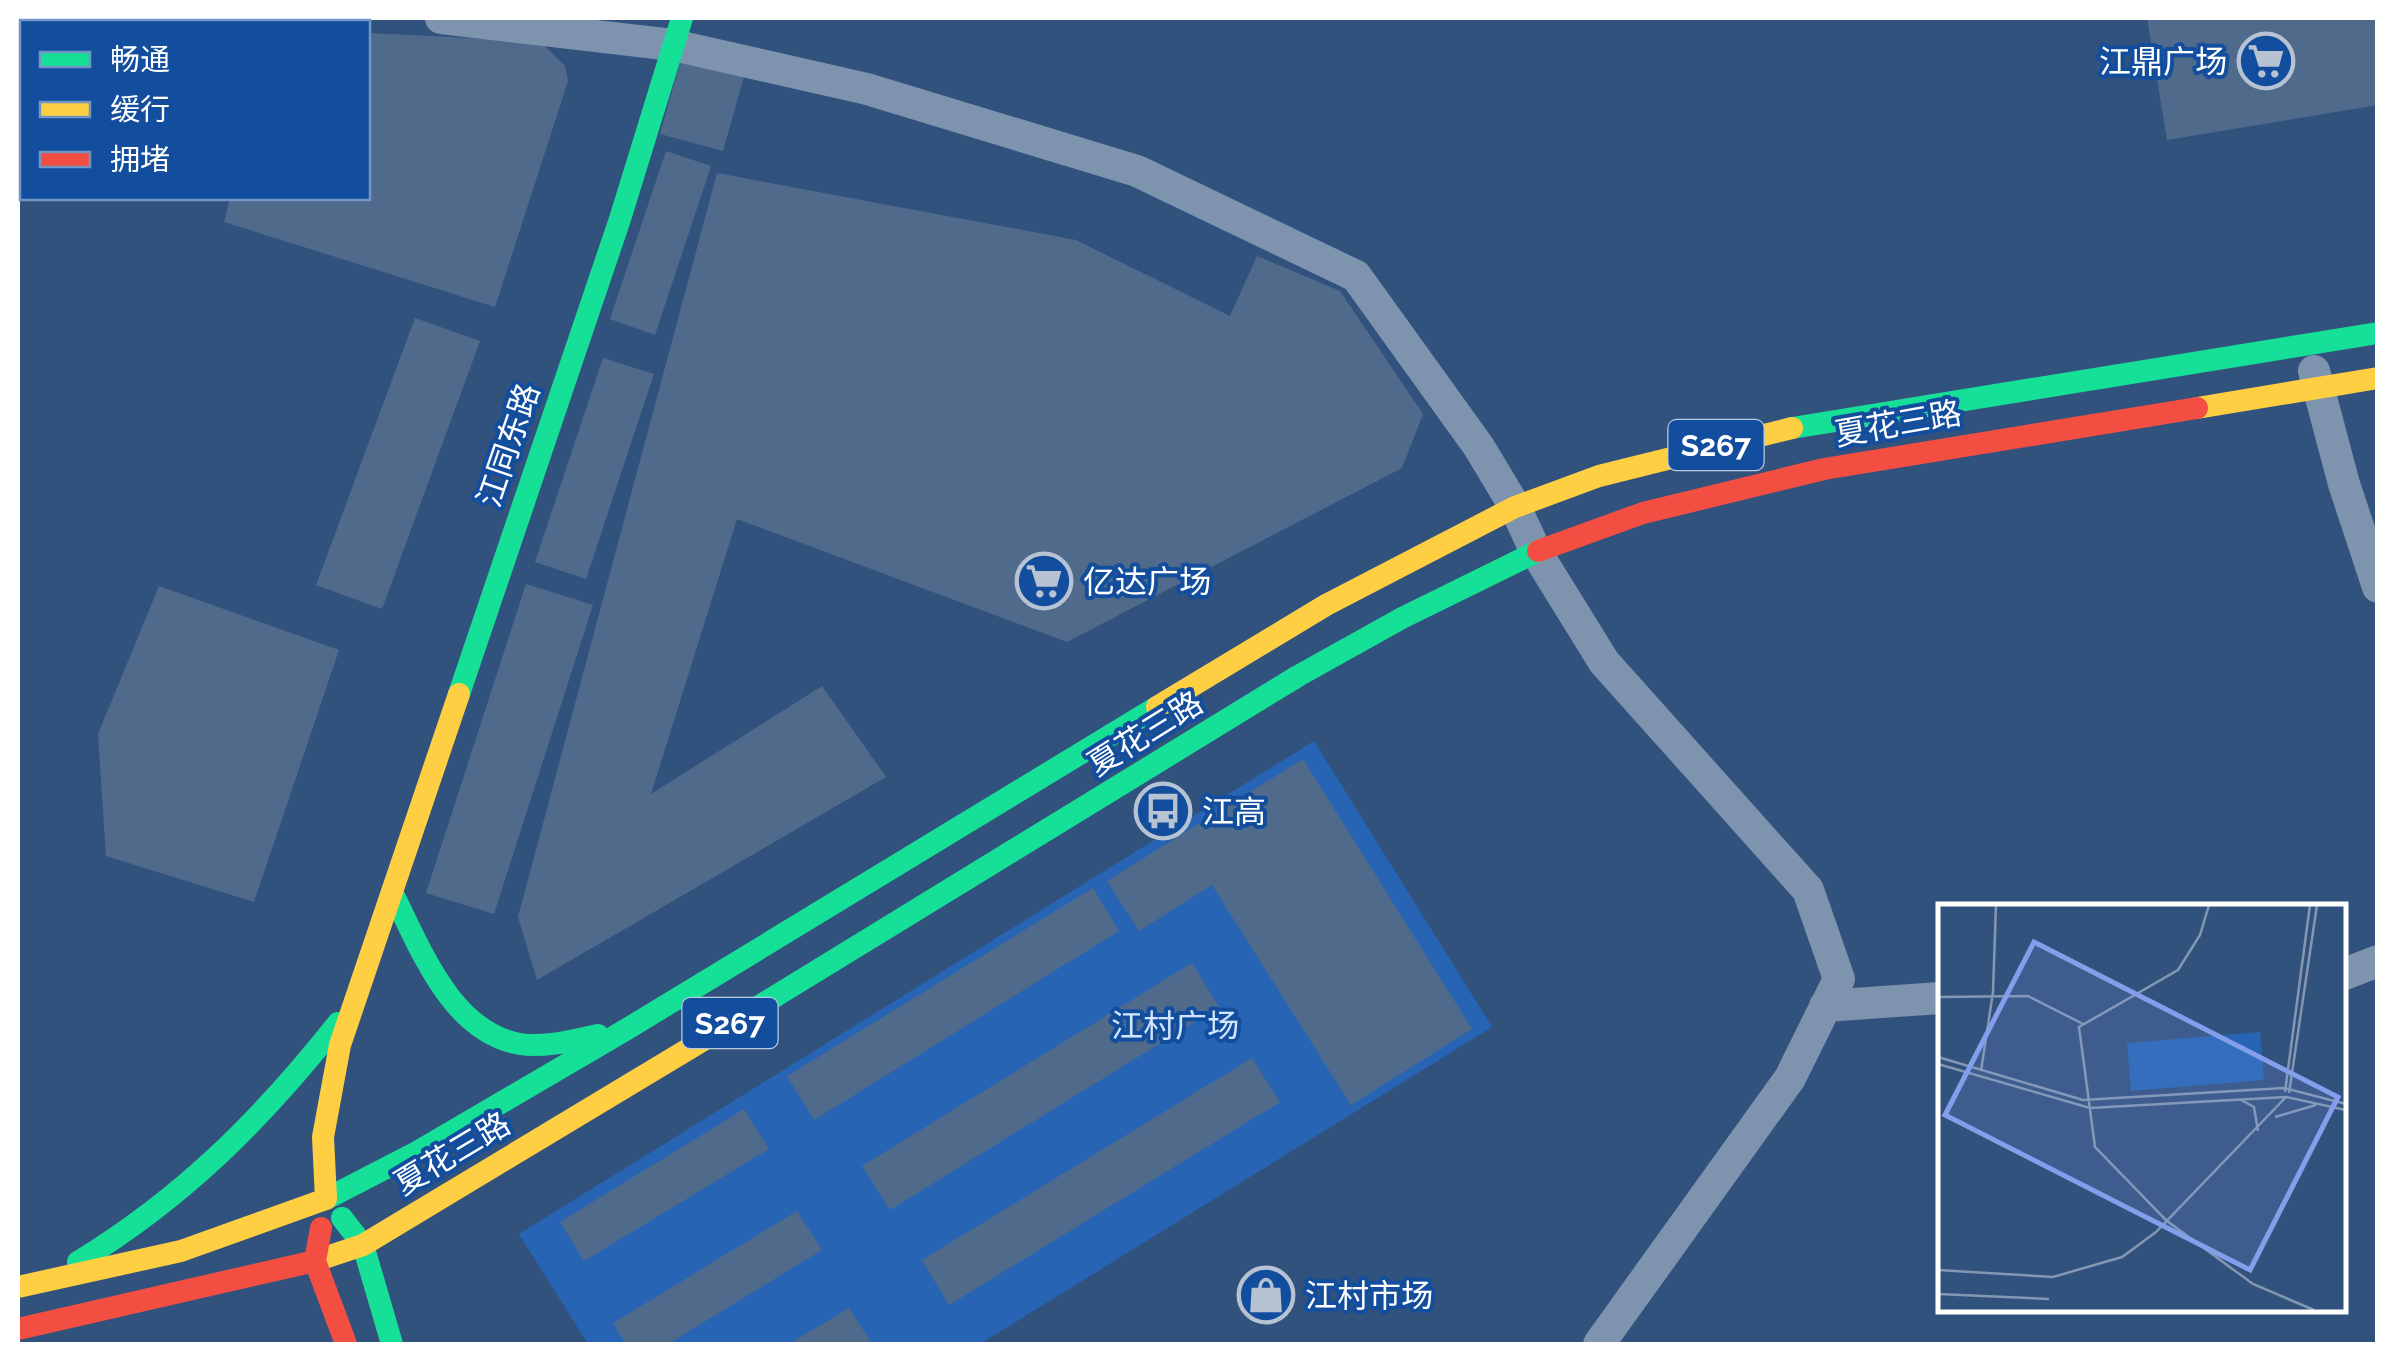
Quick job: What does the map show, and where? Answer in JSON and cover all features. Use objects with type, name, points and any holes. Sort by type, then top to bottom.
[{"type":"main road","name":"江同东路","points":[[354,1001],[620,219],[677,31]]},
{"type":"main road","name":"夏花三路","points":[[18,1286],[181,1251],[326,1198],[432,1144],[902,865],[1240,655],[1402,564],[1515,507],[1615,471],[1765,434],[1920,405],[2378,333]]},
{"type":"main road","name":"夏花三路","points":[[18,1329],[315,1261],[363,1245],[1298,676],[1431,602],[1536,552],[1643,513],[1824,469],[2378,378]]},
{"type":"main road","points":[[393,894],[437,978],[462,1011],[492,1035],[516,1044],[549,1044],[627,1030]]},
{"type":"main road","points":[[346,1344],[315,1261],[326,1198],[323,1137],[327,1106],[354,1001]]},
{"type":"main road","points":[[45,1281],[150,1218],[220,1160],[300,1072],[354,1001]]},
{"type":"main road","points":[[326,1198],[363,1245],[392,1344]]},
{"type":"street","points":[[441,18],[677,31],[1137,172],[1356,276],[1479,447],[1515,507],[1536,552],[1604,662],[1808,890],[1838,979],[1790,1078],[1599,1344]]},
{"type":"street","points":[[2310,344],[2316,388],[2378,587]]},
{"type":"street","points":[[2345,974],[2378,961]]},
{"type":"street","points":[[1825,1006],[1938,998]]},
{"type":"green space","name":"江村广场","points":[[1314,741],[1492,1027],[980,1344],[588,1344],[519,1234]]},
{"type":"building","name":"江鼎广场","points":[[2147,18],[2378,18],[2378,105],[2167,140]]},
{"type":"building","points":[[370,33],[531,41],[546,47],[565,66],[568,81],[495,307],[224,222],[230,200],[370,200]]},
{"type":"building","points":[[681,59],[744,76],[723,151],[660,134]]},
{"type":"building","points":[[666,151],[711,166],[655,335],[610,319]]},
{"type":"building","name":"亿达广场","points":[[717,173],[1076,240],[1230,316],[1257,256],[1340,291],[1423,414],[1402,468],[1067,642],[737,519],[651,794],[822,686],[886,777],[537,980],[518,917]]},
{"type":"building","points":[[415,318],[480,341],[382,609],[316,585]]},
{"type":"building","points":[[603,358],[654,374],[586,579],[535,562]]},
{"type":"building","points":[[526,584],[593,605],[494,914],[426,893]]},
{"type":"building","points":[[159,586],[339,650],[254,902],[106,856],[98,734]]},
{"type":"building","points":[[1303,759],[1472,1029],[1351,1105],[1212,885],[1139,931],[1107,881]]},
{"type":"building","points":[[1093,888],[1119,931],[814,1120],[787,1076]]},
{"type":"building","points":[[1192,963],[1219,1007],[890,1210],[862,1166]]},
{"type":"building","points":[[1252,1058],[1280,1102],[949,1305],[922,1260]]},
{"type":"building","points":[[744,1109],[769,1149],[584,1261],[560,1222]]},
{"type":"building","points":[[797,1211],[822,1250],[668,1344],[626,1344],[613,1323]]},
{"type":"building","points":[[849,1308],[872,1344],[789,1344]]},
{"type":"traffic: fast","points":[[459,694],[620,219],[682,18]]},
{"type":"traffic: fast","points":[[1792,428],[2378,333]]},
{"type":"traffic: fast","points":[[725,1027],[1298,676],[1402,618],[1538,551]]},
{"type":"traffic: fast","points":[[326,1199],[417,1152],[627,1029],[1157,707]]},
{"type":"traffic: fast","points":[[393,894],[441,985],[475,1023],[496,1036],[530,1045],[598,1035]]},
{"type":"traffic: fast","points":[[78,1262],[153,1211],[219,1154],[280,1092],[338,1023]]},
{"type":"traffic: fast","points":[[342,1218],[363,1245],[392,1344]]},
{"type":"traffic: slow","points":[[2197,408],[2378,378]]},
{"type":"traffic: slow","points":[[1157,707],[1326,605],[1515,507],[1599,476],[1792,428]]},
{"type":"traffic: slow","points":[[18,1287],[181,1251],[326,1199],[323,1137],[340,1045],[459,694]]},
{"type":"traffic: slow","points":[[315,1261],[363,1245],[725,1027]]},
{"type":"traffic: jam","points":[[1538,551],[1643,513],[1824,469],[2197,408]]},
{"type":"traffic: jam","points":[[321,1228],[315,1261],[346,1344]]},
{"type":"traffic: jam","points":[[18,1329],[315,1261]]},
{"type":"place","name":"江鼎广场","points":[[2266,61]]},
{"type":"place","name":"亿达广场","points":[[1044,581]]},
{"type":"place","name":"江高","points":[[1163,811]]},
{"type":"place","name":"江村市场","points":[[1266,1295]]}]
